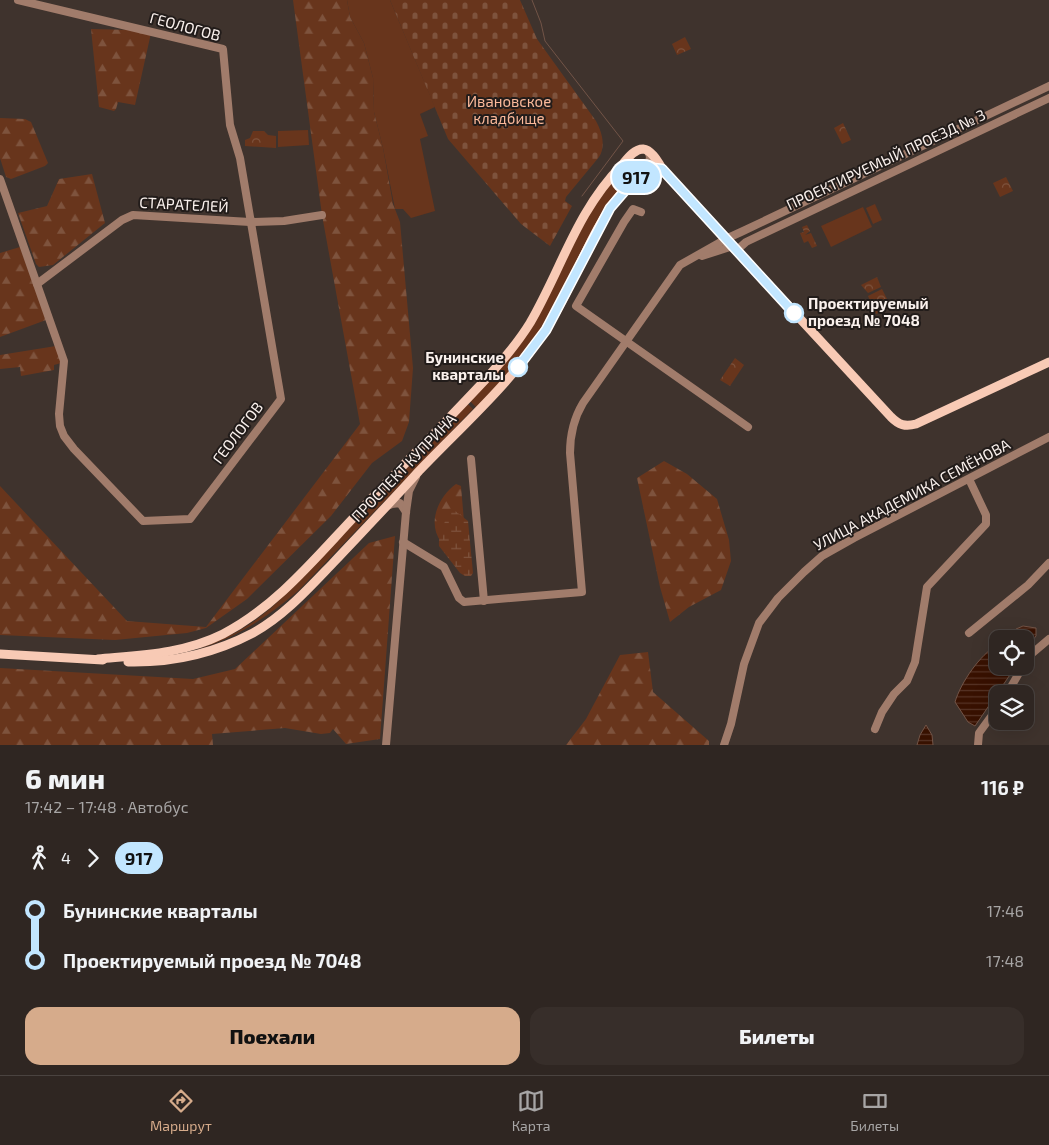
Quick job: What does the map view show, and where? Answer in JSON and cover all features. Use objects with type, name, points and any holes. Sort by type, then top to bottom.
[{"type":"main road","name":"ПРОСПЕКТ КУПРИНА","points":[[98,659],[172,652],[197,645],[249,619],[293,581],[507,355],[532,318],[578,224],[593,199],[627,159],[639,150],[644,149],[648,151]]},
{"type":"main road","points":[[648,151],[725,238],[891,417],[902,425],[916,424],[1049,362]]},
{"type":"main road","points":[[642,171],[653,168],[662,169]]},
{"type":"main road","name":"ПРОСПЕКТ КУПРИНА","points":[[0,654],[144,662],[173,660],[198,655],[225,646],[254,632],[300,597],[497,390],[533,349],[559,306],[610,208],[642,171]]},
{"type":"street","name":"ГЕОЛОГОВ","points":[[0,179],[64,361],[59,414],[60,426],[64,436],[74,449],[143,521],[190,519],[281,399],[239,151],[230,125],[223,49],[18,0]]},
{"type":"street","name":"ПРОЕКТИРУЕМЫЙ ПРОЕЗД № 3","points":[[685,261],[725,238],[1049,86]]},
{"type":"street","name":"ПРОЕКТИРУЕМЫЙ ПРОЕЗД № 3","points":[[685,261],[735,248],[1049,98]]},
{"type":"street","name":"ПРОСПЕКТ КУПРИНА","points":[[642,171],[650,161],[651,157],[648,151]]},
{"type":"street","points":[[641,212],[633,209],[624,222],[576,306],[748,427]]},
{"type":"street","name":"СТАРАТЕЛЕЙ","points":[[37,284],[122,220],[133,215],[250,222],[284,221],[322,216]]},
{"type":"street","points":[[403,542],[444,567],[461,600],[468,602],[582,592],[570,453],[571,434],[580,408],[680,265],[685,261]]},
{"type":"street","name":"УЛИЦА АКАДЕМИКА СЕМЁНОВА","points":[[724,745],[731,724],[744,664],[759,623],[778,598],[822,556],[1049,437]]},
{"type":"street","points":[[472,459],[484,601]]},
{"type":"street","points":[[386,745],[406,512],[409,491],[420,471]]},
{"type":"street","points":[[875,729],[882,712],[894,694],[907,680],[915,662],[927,587],[986,524],[986,515],[968,479]]},
{"type":"street","points":[[387,506],[400,503],[406,512]]},
{"type":"street","points":[[969,633],[1028,586],[1049,563]]},
{"type":"street","points":[[1034,652],[1049,639]]},
{"type":"street","points":[[978,745],[978,733],[989,719]]},
{"type":"green space","points":[[293,0],[347,0],[350,17],[364,43],[373,78],[374,112],[383,148],[393,204],[400,222],[413,368],[409,422],[402,441],[372,463],[331,516],[247,599],[206,628],[187,633],[115,640],[0,635],[0,486],[127,621],[206,627],[360,424],[322,215]]},
{"type":"green space","points":[[347,0],[390,0],[435,107],[420,114],[428,136],[420,139],[435,211],[411,218],[403,209],[395,209],[374,112],[373,78],[364,43],[350,17]]},
{"type":"green space","name":"Ивановское кладбище","points":[[390,0],[520,0],[537,39],[596,121],[602,139],[599,157],[566,197],[565,201],[572,206],[550,246],[521,224],[448,139]]},
{"type":"green space","points":[[91,29],[133,30],[151,33],[135,105],[118,102],[114,111],[99,107]]},
{"type":"green space","points":[[685,37],[691,49],[677,55],[672,44]]},
{"type":"green space","points":[[0,118],[25,119],[31,122],[48,163],[45,166],[11,179],[6,177],[0,158]]},
{"type":"green space","points":[[843,123],[851,140],[842,144],[834,128]]},
{"type":"green space","points":[[308,130],[309,145],[278,147],[278,131]]},
{"type":"green space","points":[[253,131],[264,131],[268,135],[276,136],[276,148],[245,146],[245,140],[250,138]]},
{"type":"green space","points":[[627,163],[636,172],[543,328],[514,367],[477,408],[470,401],[510,356],[595,203]]},
{"type":"green space","points":[[92,174],[105,223],[53,265],[39,267],[36,264],[18,213],[47,206],[59,179]]},
{"type":"green space","points":[[1006,177],[1013,191],[1000,197],[993,183]]},
{"type":"green space","points":[[875,204],[882,220],[873,224],[866,208]]},
{"type":"green space","points":[[863,207],[872,227],[831,247],[821,226]]},
{"type":"green space","points":[[807,225],[810,231],[805,235],[811,233],[817,246],[812,248],[808,241],[804,243],[800,233],[804,232],[802,227]]},
{"type":"green space","points":[[20,247],[46,320],[0,337],[0,253]]},
{"type":"green space","points":[[877,277],[881,287],[868,293],[861,285]]},
{"type":"green space","points":[[882,289],[891,307],[876,314],[868,296]]},
{"type":"green space","points":[[56,346],[61,363],[54,365],[54,370],[21,376],[20,367],[0,369],[0,355]]},
{"type":"green space","points":[[735,358],[744,365],[730,386],[720,380]]},
{"type":"green space","points":[[468,404],[473,409],[298,591],[275,610],[252,625],[227,638],[199,649],[237,632],[271,608]]},
{"type":"green space","points":[[664,461],[687,474],[717,499],[729,540],[731,561],[721,590],[689,607],[670,622],[660,587],[637,478]]},
{"type":"green space","points":[[456,484],[461,486],[467,557],[447,551],[437,535],[435,527],[435,519],[440,503]]},
{"type":"green space","points":[[454,510],[468,521],[473,573],[471,576],[465,576],[460,573],[439,546],[443,526]]},
{"type":"green space","points":[[395,536],[380,739],[346,744],[333,729],[330,733],[321,734],[285,728],[212,734],[213,745],[0,745],[0,668],[193,679],[235,669],[369,543]]},
{"type":"green space","points":[[648,652],[653,692],[709,741],[709,745],[566,745],[586,719],[620,655]]},
{"type":"shaded area","points":[[1023,626],[1036,628],[1036,636],[1034,639],[1034,630],[1016,629]]},
{"type":"shaded area","points":[[989,651],[989,675],[1010,675],[1003,685],[989,685],[989,706],[975,726],[968,722],[955,702],[962,686],[984,655]]},
{"type":"shaded area","points":[[926,725],[932,735],[933,745],[917,745],[920,735]]},
{"type":"waterway","points":[[532,0],[541,23],[545,41],[623,141],[582,196]]},
{"type":"bus line","name":"917","points":[[518,367],[546,330],[610,208],[622,192],[646,169],[662,169],[794,313]]},
{"type":"place","name":"Проектируемый проезд № 7048","points":[[794,313]]},
{"type":"place","name":"Бунинские кварталы","points":[[518,367]]}]
